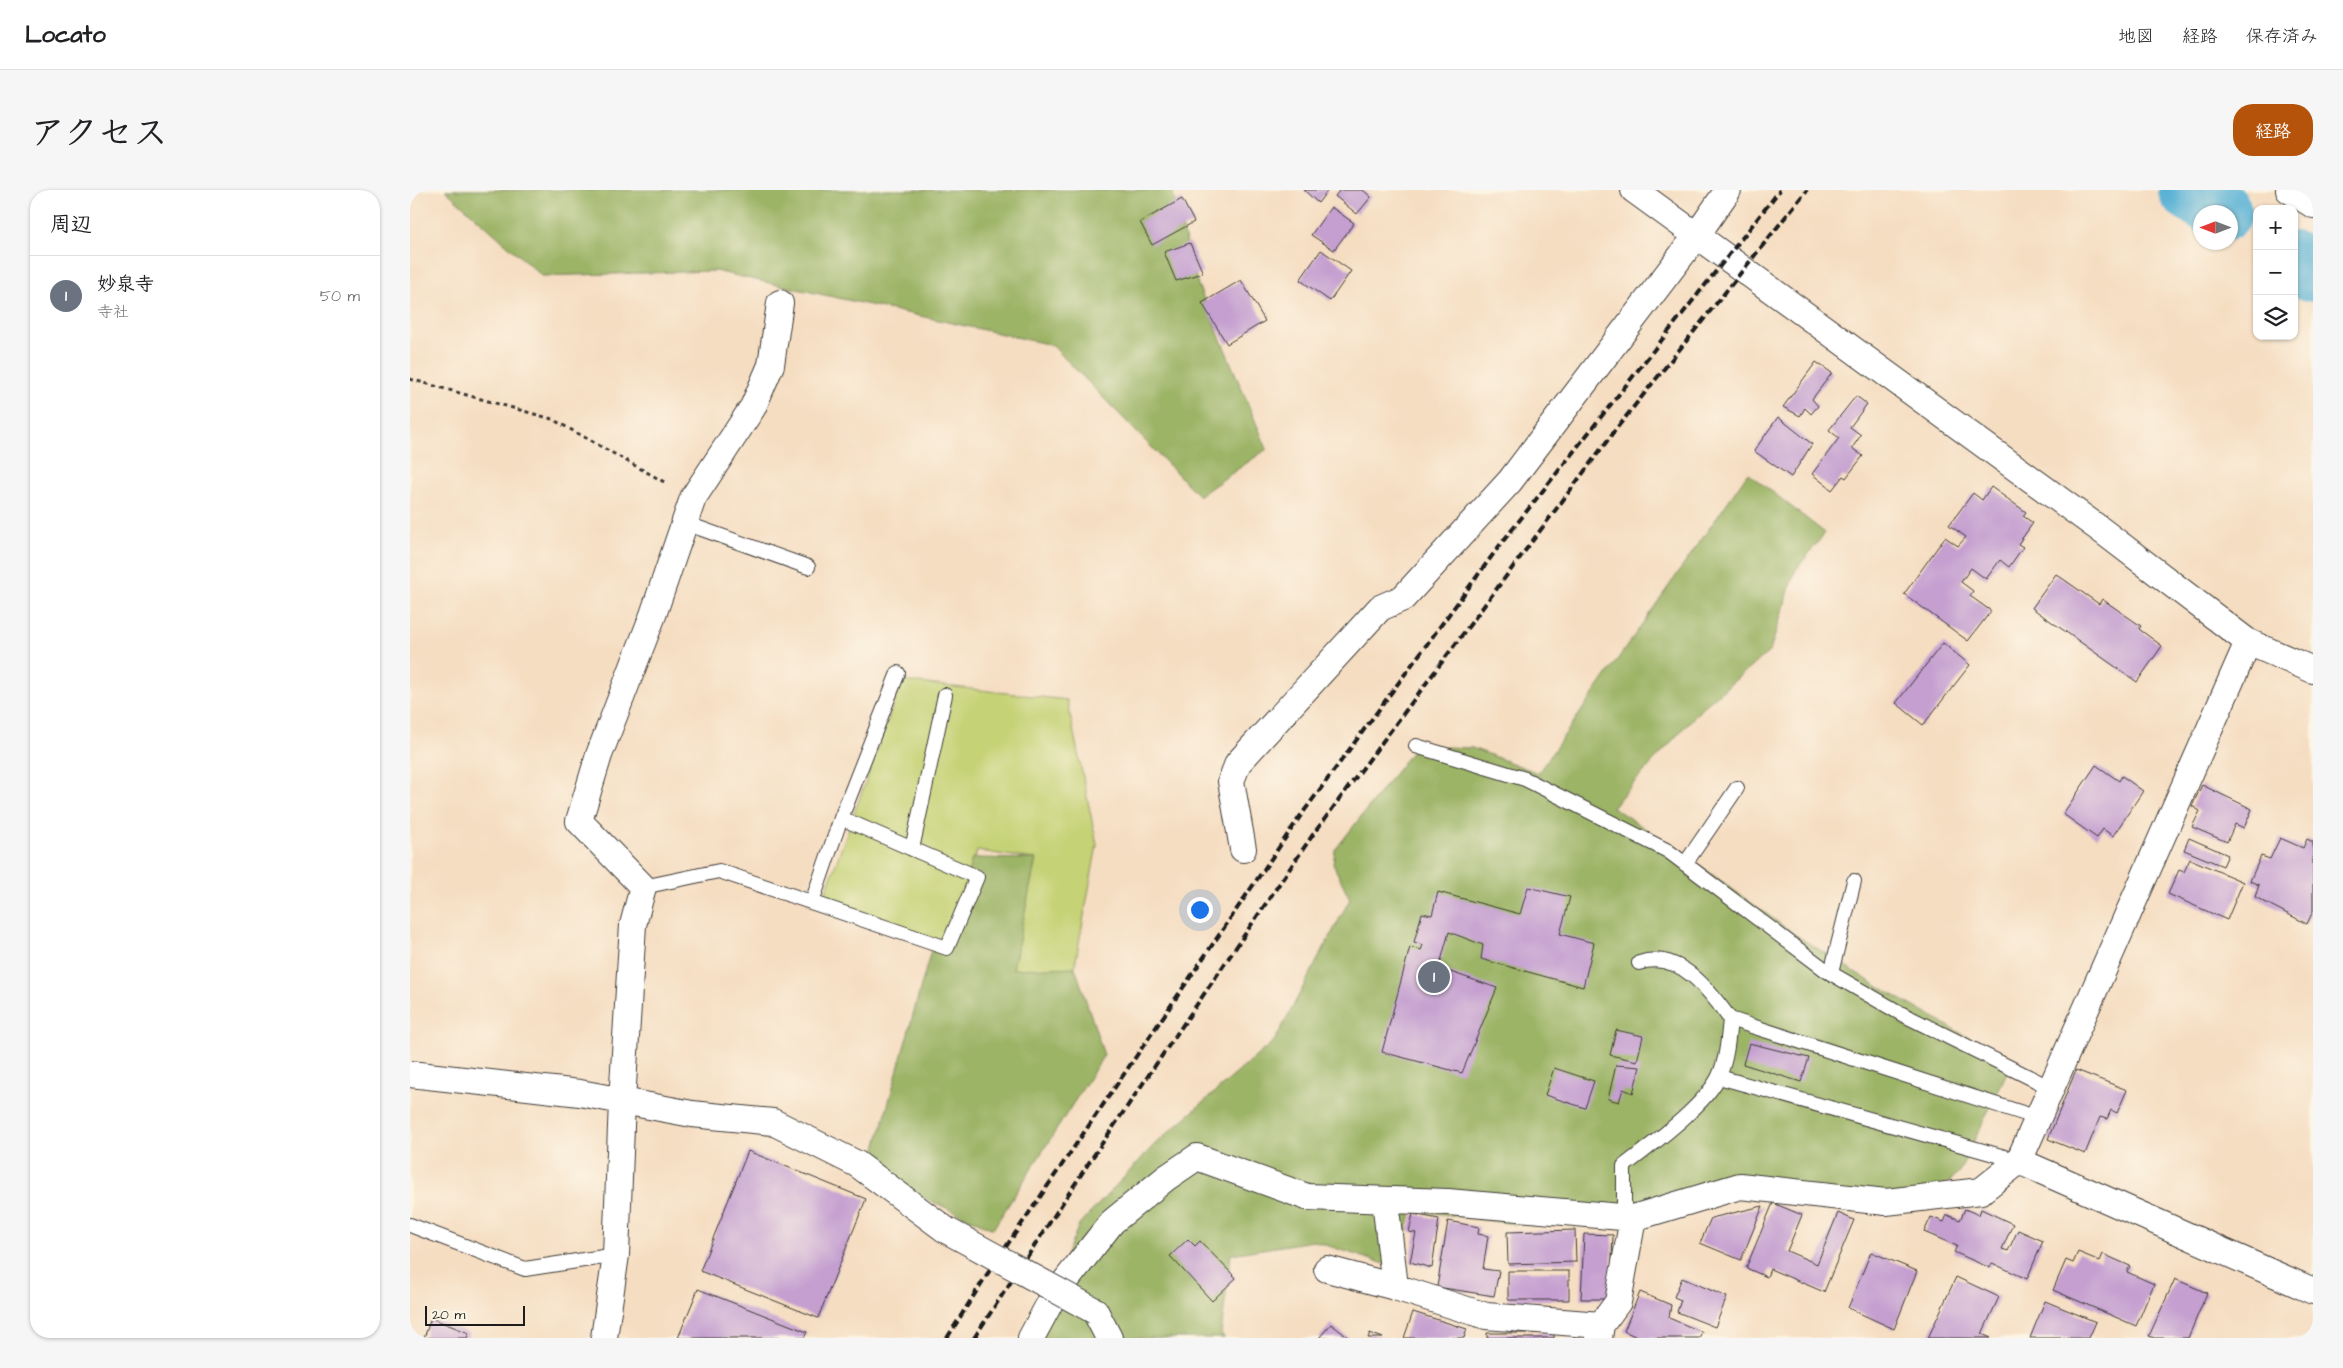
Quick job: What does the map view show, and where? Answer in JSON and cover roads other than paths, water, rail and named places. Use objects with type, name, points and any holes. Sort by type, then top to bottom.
[{"type":"street","points":[[1634,190],[2101,530],[2248,642],[2313,670]]},
{"type":"street","points":[[1243,849],[1231,781],[1238,763],[1380,608],[1403,598],[1510,481],[1697,235],[1728,190]]},
{"type":"street","points":[[2289,190],[2313,205]]},
{"type":"street","points":[[604,1338],[616,1256],[622,1101],[633,925],[643,886],[579,821],[599,755],[693,498],[753,407],[771,365],[780,303]]},
{"type":"street","points":[[1031,1338],[1053,1297],[1112,1222],[1166,1178],[1197,1157],[1308,1197],[1448,1202],[1629,1218],[1740,1186],[1886,1202],[1981,1191],[2019,1161],[2248,642]]},
{"type":"street","points":[[410,1074],[580,1093],[692,1114],[773,1122],[857,1164],[946,1230],[1095,1311],[1109,1338]]},
{"type":"street","points":[[2019,1161],[2313,1291]]},
{"type":"street","points":[[1385,1200],[1395,1287]]},
{"type":"street","points":[[1328,1269],[1395,1287],[1486,1316],[1600,1332],[1618,1302],[1629,1218]]},
{"type":"lane","points":[[685,524],[808,567]]},
{"type":"lane","points":[[812,902],[841,818],[898,673]]},
{"type":"lane","points":[[912,849],[945,695]]},
{"type":"lane","points":[[1416,746],[1525,779],[1668,851],[1830,973],[1900,1012],[2051,1088]]},
{"type":"lane","points":[[1686,864],[1737,788]]},
{"type":"lane","points":[[643,886],[719,870],[947,948],[977,877],[841,818]]},
{"type":"lane","points":[[1830,973],[1854,881]]},
{"type":"lane","points":[[1629,1218],[1624,1166],[1683,1118],[1719,1077],[1728,1049],[1730,1019],[1716,998],[1695,976],[1669,962],[1649,960],[1639,963]]},
{"type":"lane","points":[[1730,1019],[2038,1118]]},
{"type":"lane","points":[[1719,1077],[2019,1161]]},
{"type":"lane","points":[[410,1225],[525,1269],[616,1256]]},
{"type":"waterway","points":[[2188,190],[2211,205]]},
{"type":"waterway","points":[[2298,263],[2313,272]]},
{"type":"railway","points":[[947,1338],[986,1276],[1299,818],[1500,545],[1780,190]]},
{"type":"railway","points":[[974,1338],[1092,1158],[1312,836],[1616,429],[1807,190]]},
{"type":"place","name":"妙泉寺","points":[[1434,977]]}]
